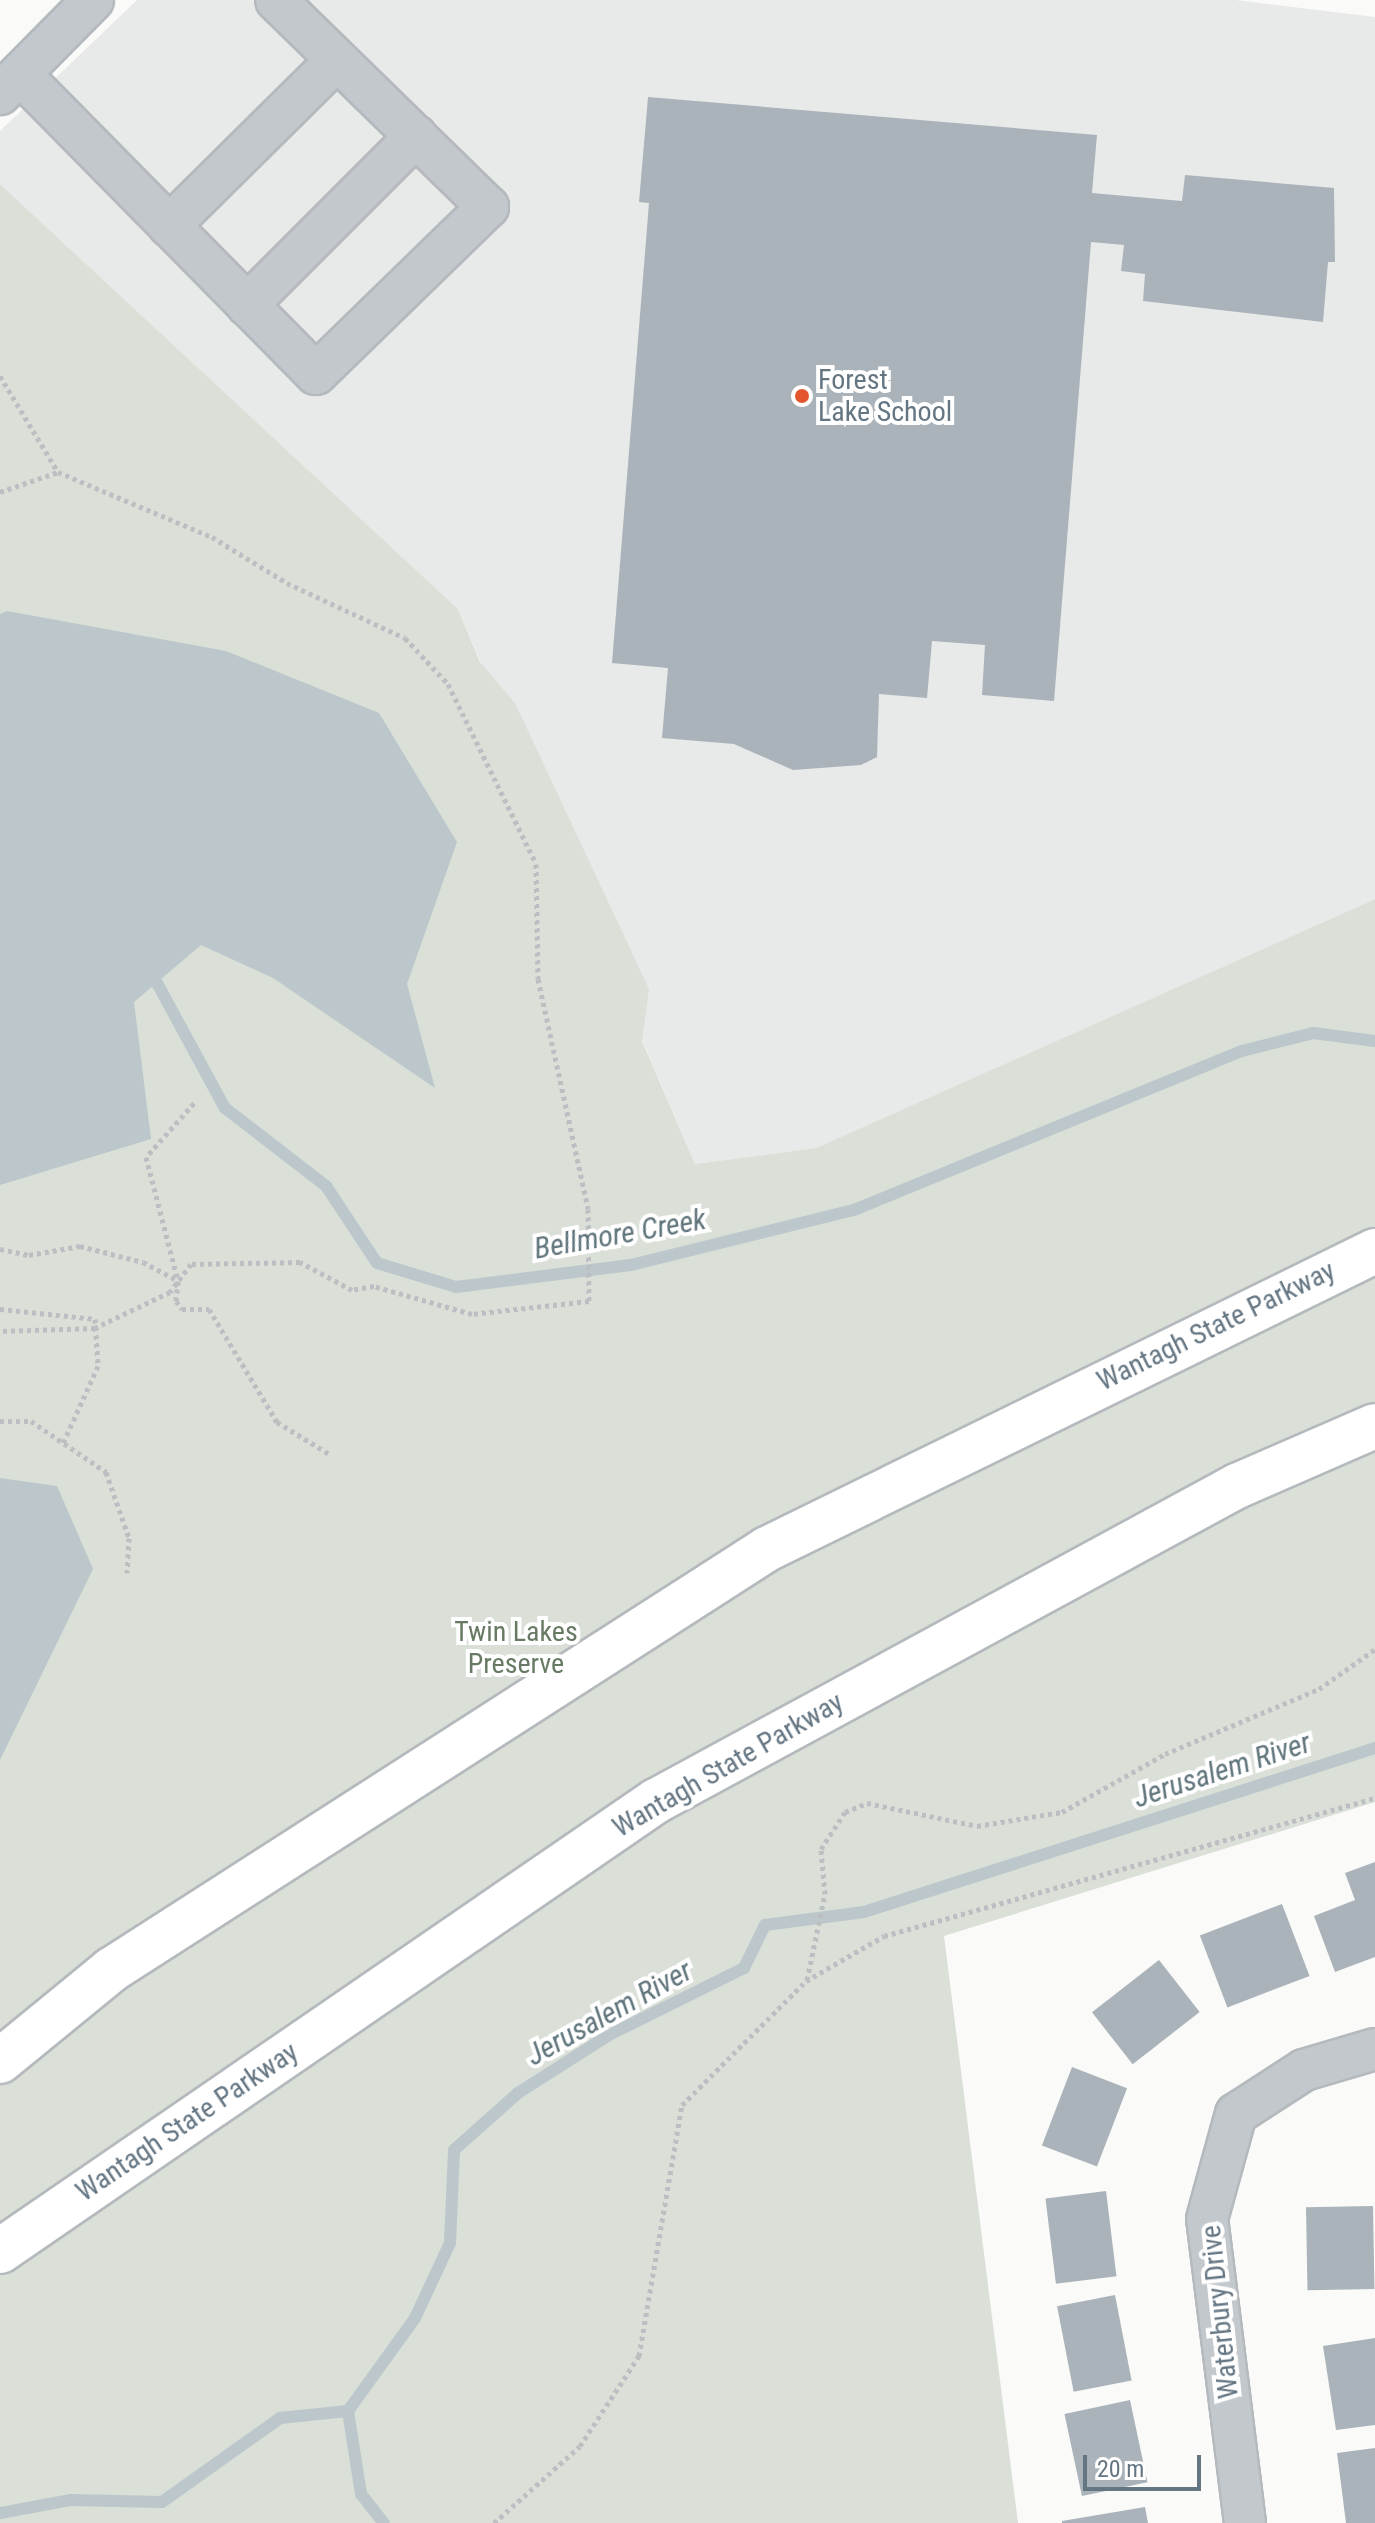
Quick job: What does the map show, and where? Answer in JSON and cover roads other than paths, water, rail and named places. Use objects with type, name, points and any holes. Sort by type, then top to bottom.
[{"type":"highway","name":"Wantagh State Parkway","points":[[0,2061],[111,1970],[767,1549],[1375,1251]]},
{"type":"highway","name":"Wantagh State Parkway","points":[[0,2251],[656,1801],[1237,1486],[1375,1426]]},
{"type":"street","points":[[93,0],[10,84],[169,226],[316,374],[488,207],[276,0]]},
{"type":"street","points":[[169,226],[337,60]]},
{"type":"street","points":[[247,305],[416,136]]},
{"type":"street","name":"Waterbury Drive","points":[[1245,2523],[1207,2219],[1236,2114],[1304,2070],[1375,2049]]},
{"type":"waterway","name":"Bellmore Creek","points":[[144,977],[157,983],[225,1108],[326,1186],[377,1263],[456,1287],[631,1265],[854,1210],[1242,1051],[1313,1033],[1375,1041]]},
{"type":"waterway","name":"Jerusalem River","points":[[0,2513],[70,2500],[162,2502],[280,2418],[348,2411],[415,2318],[450,2243],[454,2150],[518,2093],[609,2035],[744,1968],[765,1925],[864,1912],[1375,1748]]},
{"type":"waterway","points":[[348,2411],[361,2494],[384,2523]]},
{"type":"place","name":"Forest Lake School","points":[[802,396]]},
{"type":"park label","name":"Twin Lakes Preserve","points":[[516,1648]]}]
